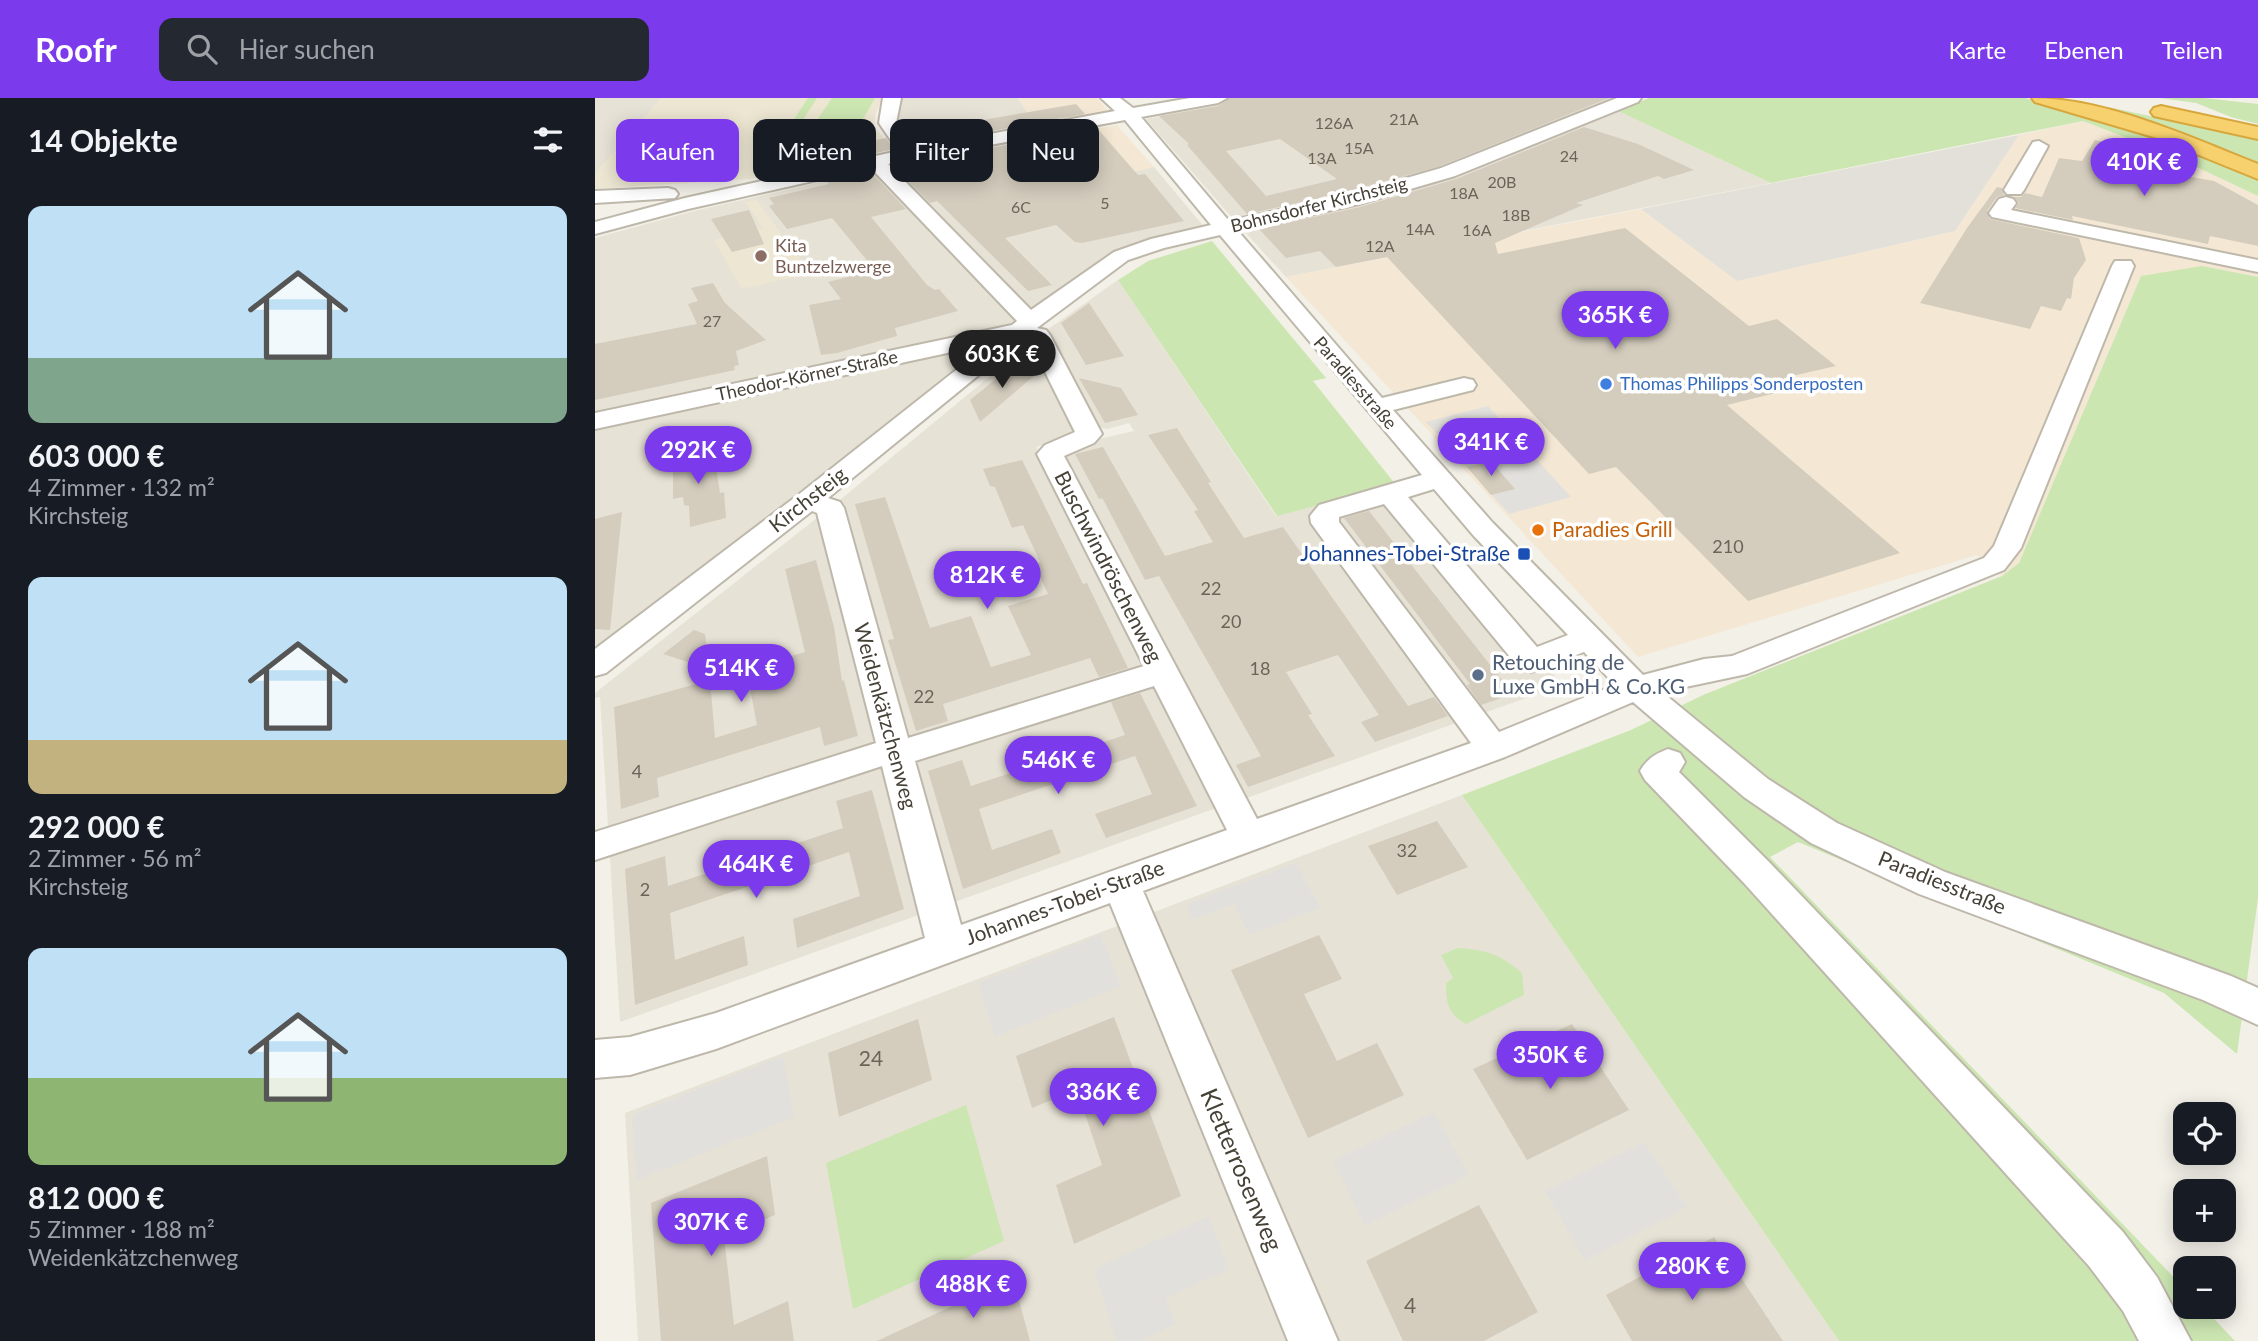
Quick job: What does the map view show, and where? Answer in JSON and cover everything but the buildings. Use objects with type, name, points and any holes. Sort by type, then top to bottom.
[{"type":"highway","points":[[2042,98],[2164,134],[2258,172]]},
{"type":"highway","points":[[2091,98],[2258,133]]},
{"type":"highway","points":[[2258,113],[2150,102],[2258,127]]},
{"type":"street","points":[[890,129],[885,118],[892,98]]},
{"type":"street","name":"Paradiesstraße","points":[[1110,98],[1130,116],[1375,407],[1483,529],[1647,697],[1756,788],[1824,833],[1933,883],[2167,969],[2258,1007]]},
{"type":"street","points":[[993,140],[1218,98]]},
{"type":"street","name":"Bohnsdorfer Kirchsteig","points":[[1024,327],[1128,253],[1223,228],[1352,200],[1448,172],[1632,98]]},
{"type":"street","points":[[2039,146],[1999,213],[2128,259],[2258,266]]},
{"type":"street","points":[[876,163],[1024,327]]},
{"type":"street","points":[[595,228],[782,182]]},
{"type":"street","points":[[595,197],[669,194],[677,196],[685,204]]},
{"type":"street","points":[[1647,697],[1717,683],[1736,666],[1994,564],[2007,548],[2128,259]]},
{"type":"street","name":"Theodor-Körner-Straße","points":[[595,421],[1024,327]]},
{"type":"street","name":"Kirchsteig","points":[[595,664],[808,500],[1024,327]]},
{"type":"street","name":"Buschwindröschenweg","points":[[1024,327],[1038,335],[1089,433],[1081,440],[1058,446],[1050,454],[1248,836]]},
{"type":"street","points":[[1375,407],[1464,385]]},
{"type":"street","points":[[1439,479],[1329,511],[1324,516],[1325,523],[1493,748]]},
{"type":"street","points":[[1390,493],[1531,661],[1589,639]]},
{"type":"street","name":"Weidenkätzchenweg","points":[[808,500],[829,508],[947,946]]},
{"type":"street","points":[[595,846],[1163,672]]},
{"type":"street","name":"Johannes-Tobei-Straße","points":[[595,1059],[630,1056],[716,1031],[1532,734],[1572,730],[1647,697]]},
{"type":"street","points":[[1668,762],[1657,771],[1756,873],[2106,1249],[2140,1294],[2166,1341]]},
{"type":"street","name":"Kletterrosenweg","points":[[1121,883],[1313,1341]]},
{"type":"shaded area","points":[[595,98],[662,98],[643,119],[616,119],[616,150],[595,174]]},
{"type":"shaded area","points":[[662,98],[883,98],[875,119],[753,119],[753,178],[749,179],[739,180],[739,119],[643,119]]},
{"type":"shaded area","points":[[900,98],[1018,98],[1031,119],[1007,119],[1007,128],[993,130],[993,119],[895,119]]},
{"type":"shaded area","points":[[1018,98],[1097,98],[1108,111],[1059,119],[1031,119]]},
{"type":"shaded area","points":[[1254,98],[1619,98],[1430,172],[1346,196],[1234,220],[1146,119]]},
{"type":"shaded area","points":[[1618,111],[1771,183],[1286,277],[1244,231],[1359,205],[1429,185],[1496,162]]},
{"type":"shaded area","points":[[2083,121],[2171,155],[2258,196],[2258,277],[2141,276],[2019,563],[2002,576],[1977,555],[1638,657],[1286,277],[1641,209],[1737,281],[1955,231],[2019,135]]},
{"type":"shaded area","points":[[1117,125],[1154,167],[1099,180],[1099,128]]},
{"type":"shaded area","points":[[876,129],[890,145],[890,150],[876,153]]},
{"type":"shaded area","points":[[2019,135],[1955,231],[1737,281],[1641,209]]},
{"type":"shaded area","points":[[1007,144],[1007,182],[1099,182],[1154,167],[1205,228],[1131,247],[1033,313],[905,182],[993,182],[993,147]]},
{"type":"shaded area","points":[[616,150],[616,182],[703,182],[595,189],[595,174]]},
{"type":"shaded area","points":[[876,172],[1019,323],[595,414],[595,238],[694,211],[821,182],[876,182]]},
{"type":"shaded area","name":"Kita Buntzelzwerge","points":[[756,200],[811,273],[742,289],[714,240],[763,228],[745,202]]},
{"type":"shaded area","points":[[1118,280],[1276,516],[1396,485],[1562,685],[1241,800],[1061,458],[1073,445],[1134,431],[1129,423],[1108,429],[1095,427],[1044,332]]},
{"type":"shaded area","points":[[1033,341],[1076,432],[1067,439],[1036,447],[1219,807],[952,903],[835,504]]},
{"type":"shaded area","points":[[958,348],[974,358],[793,503],[595,649],[595,426]]},
{"type":"shaded area","points":[[1488,406],[1571,497],[1509,514],[1426,422]]},
{"type":"shaded area","points":[[818,517],[927,912],[620,1022],[600,697],[595,698],[595,693]]},
{"type":"shaded area","points":[[1462,795],[1839,1341],[638,1341],[625,1113]]},
{"type":"shaded area","points":[[1296,863],[1320,908],[1250,935],[1234,904],[1193,920],[1186,904]]},
{"type":"shaded area","points":[[1101,935],[1121,986],[995,1037],[978,983]]},
{"type":"shaded area","points":[[783,1056],[794,1117],[637,1180],[632,1115]]},
{"type":"shaded area","points":[[1434,1112],[1469,1175],[1365,1226],[1333,1160]]},
{"type":"shaded area","points":[[1644,1142],[1687,1207],[1585,1261],[1545,1191]]},
{"type":"shaded area","points":[[1209,1216],[1229,1269],[1166,1298],[1175,1324],[1140,1341],[1116,1341],[1094,1269]]},
{"type":"green space","points":[[808,98],[817,98],[804,119],[794,119]]},
{"type":"green space","points":[[832,98],[875,98],[863,119],[818,119]]},
{"type":"green space","points":[[1649,98],[2025,98],[2107,120],[2231,165],[2258,179],[2258,196],[2171,155],[2083,121],[1771,183],[1618,111]]},
{"type":"green space","points":[[2160,98],[2204,98],[2258,104],[2258,124],[2196,103]]},
{"type":"green space","points":[[2108,107],[2258,139],[2258,162],[2189,136],[2110,112]]},
{"type":"green space","points":[[1212,241],[1326,378],[1313,381],[1396,485],[1277,516],[1118,280],[1148,261]]},
{"type":"green space","points":[[2202,266],[2258,277],[2258,898],[2237,1054],[2164,993],[1798,842],[1770,857],[2173,1276],[2173,1319],[2214,1319],[2235,1341],[1839,1341],[1462,795],[1631,730],[1703,695],[2002,576],[2019,563],[2141,276]]},
{"type":"green space","points":[[1458,948],[1477,950],[1507,961],[1522,973],[1524,995],[1466,1024],[1460,1020],[1452,1012],[1448,1002],[1446,983],[1453,978],[1441,955]]},
{"type":"green space","points":[[966,1105],[1004,1241],[853,1309],[826,1163]]},
{"type":"place","name":"Kita Buntzelzwerge","points":[[761,256]]},
{"type":"place","name":"Thomas Philipps Sonderposten","points":[[1606,384]]},
{"type":"place","name":"Paradies Grill","points":[[1538,530]]},
{"type":"place","name":"Johannes-Tobei-Straße","points":[[1524,554]]},
{"type":"place","name":"Retouching de Luxe GmbH & Co.KG","points":[[1478,675]]}]
